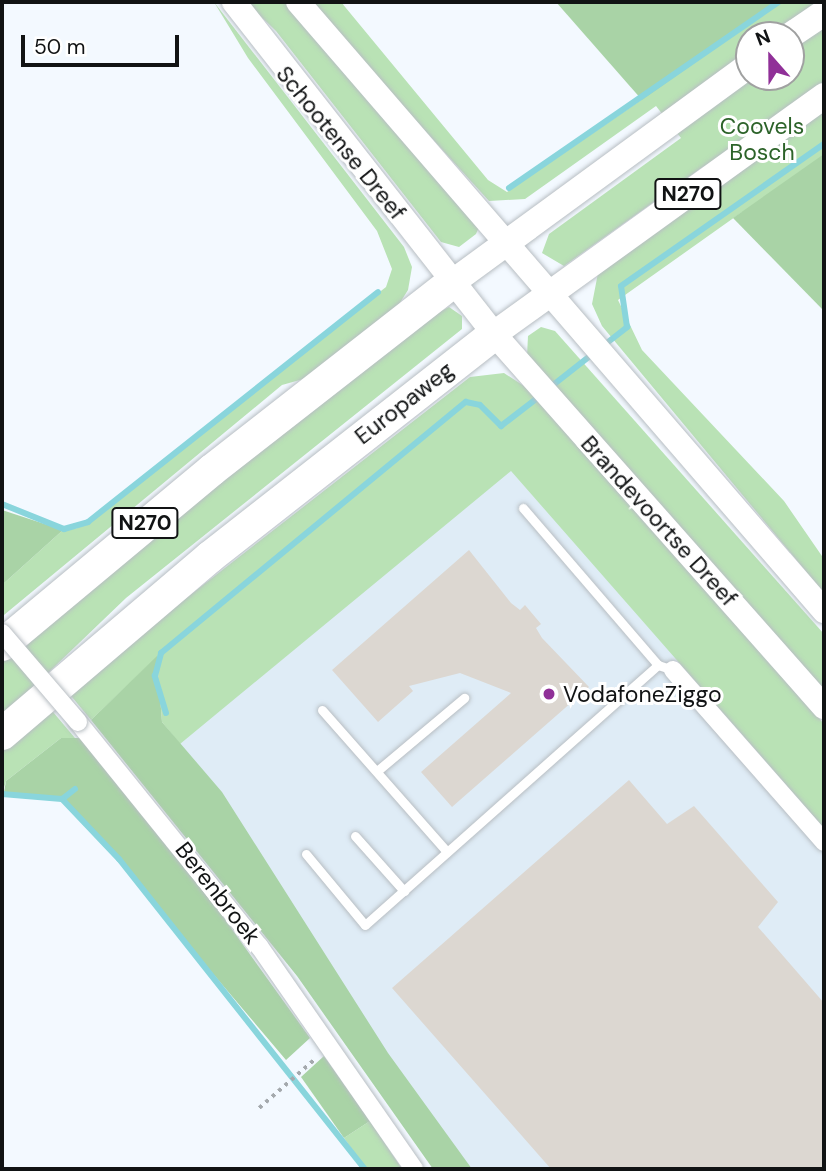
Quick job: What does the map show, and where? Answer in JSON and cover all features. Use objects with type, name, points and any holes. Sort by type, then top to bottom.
[{"type":"highway","name":"N270","points":[[2,645],[212,470],[453,282]]},
{"type":"highway","name":"Europaweg","points":[[2,734],[219,550],[494,334]]},
{"type":"main road","name":"Schootense Dreef","points":[[233,2],[494,334]]},
{"type":"main road","points":[[298,2],[551,291],[824,611]]},
{"type":"main road","points":[[805,26],[824,13]]},
{"type":"main road","name":"N270","points":[[453,282],[506,240],[735,75]]},
{"type":"main road","name":"Europaweg","points":[[494,334],[824,96]]},
{"type":"main road","name":"Brandevoortse Dreef","points":[[494,334],[824,707]]},
{"type":"street","name":"Berenbroek","points":[[2,633],[184,848],[330,1046],[414,1169]]},
{"type":"street","points":[[666,667],[824,842]]},
{"type":"lane","points":[[306,854],[365,925],[666,667],[523,509]]},
{"type":"lane","points":[[377,771],[464,698]]},
{"type":"lane","points":[[322,710],[447,852]]},
{"type":"lane","points":[[355,836],[404,891]]},
{"type":"path","points":[[259,1108],[330,1046]]},
{"type":"shaded area","points":[[526,422],[824,762],[824,1169],[445,1169],[163,743]]},
{"type":"green space","points":[[214,2],[404,247],[412,267],[408,290],[396,309],[307,378],[282,385],[4,615],[2,585],[63,530],[78,528],[386,287],[392,269],[377,231],[248,58]]},
{"type":"green space","points":[[246,2],[292,2],[479,227],[476,234],[459,247],[441,242],[276,31]]},
{"type":"green space","name":"Coovels Bosch","points":[[308,2],[341,2],[488,180],[507,192],[647,96],[566,2],[824,2],[824,293],[742,212],[618,300],[642,350],[784,501],[824,559],[824,593],[602,326],[592,304],[598,273],[704,166],[564,266],[542,253],[549,234],[681,138],[656,106],[525,199],[489,201]]},
{"type":"green space","points":[[556,2],[781,2],[754,21],[735,21],[735,34],[642,100]]},
{"type":"green space","points":[[824,154],[824,311],[733,218]]},
{"type":"green space","points":[[449,307],[462,316],[462,329],[126,598],[2,717],[2,660],[422,321]]},
{"type":"green space","points":[[541,327],[555,331],[824,634],[824,694],[527,356],[528,336]]},
{"type":"green space","points":[[504,373],[530,390],[824,724],[824,828],[511,471],[180,744],[162,722],[157,657],[91,720],[67,691],[470,377]]},
{"type":"green space","points":[[2,510],[63,530],[2,585]]},
{"type":"green space","points":[[157,656],[162,722],[222,792],[388,1053],[472,1169],[433,1169],[297,976],[91,720]]},
{"type":"green space","points":[[48,706],[75,738],[61,738],[6,781],[2,795],[2,747]]},
{"type":"green space","points":[[61,738],[80,738],[211,900],[310,1038],[286,1060],[66,800],[4,792],[6,781]]},
{"type":"green space","points":[[324,1056],[370,1121],[344,1138],[301,1077]]},
{"type":"green space","points":[[370,1121],[402,1169],[366,1169],[344,1138]]},
{"type":"building","points":[[469,550],[511,603],[520,610],[525,605],[541,624],[536,628],[542,638],[589,687],[452,807],[421,772],[511,693],[460,673],[409,686],[413,691],[378,722],[332,670]]},
{"type":"building","points":[[629,780],[667,824],[694,806],[778,902],[758,927],[824,1003],[824,1169],[551,1169],[392,988]]},
{"type":"waterway","points":[[509,188],[779,2]]},
{"type":"waterway","points":[[603,346],[627,327],[621,286],[824,144]]},
{"type":"waterway","points":[[2,504],[64,529],[88,522],[378,292]]},
{"type":"waterway","points":[[548,389],[595,352]]},
{"type":"waterway","points":[[166,713],[155,676],[161,653],[466,402],[480,405],[501,426],[540,396]]},
{"type":"waterway","points":[[75,789],[62,799],[119,859],[365,1169]]},
{"type":"waterway","points":[[2,794],[62,799]]},
{"type":"place","name":"VodafoneZiggo","points":[[549,694]]}]
